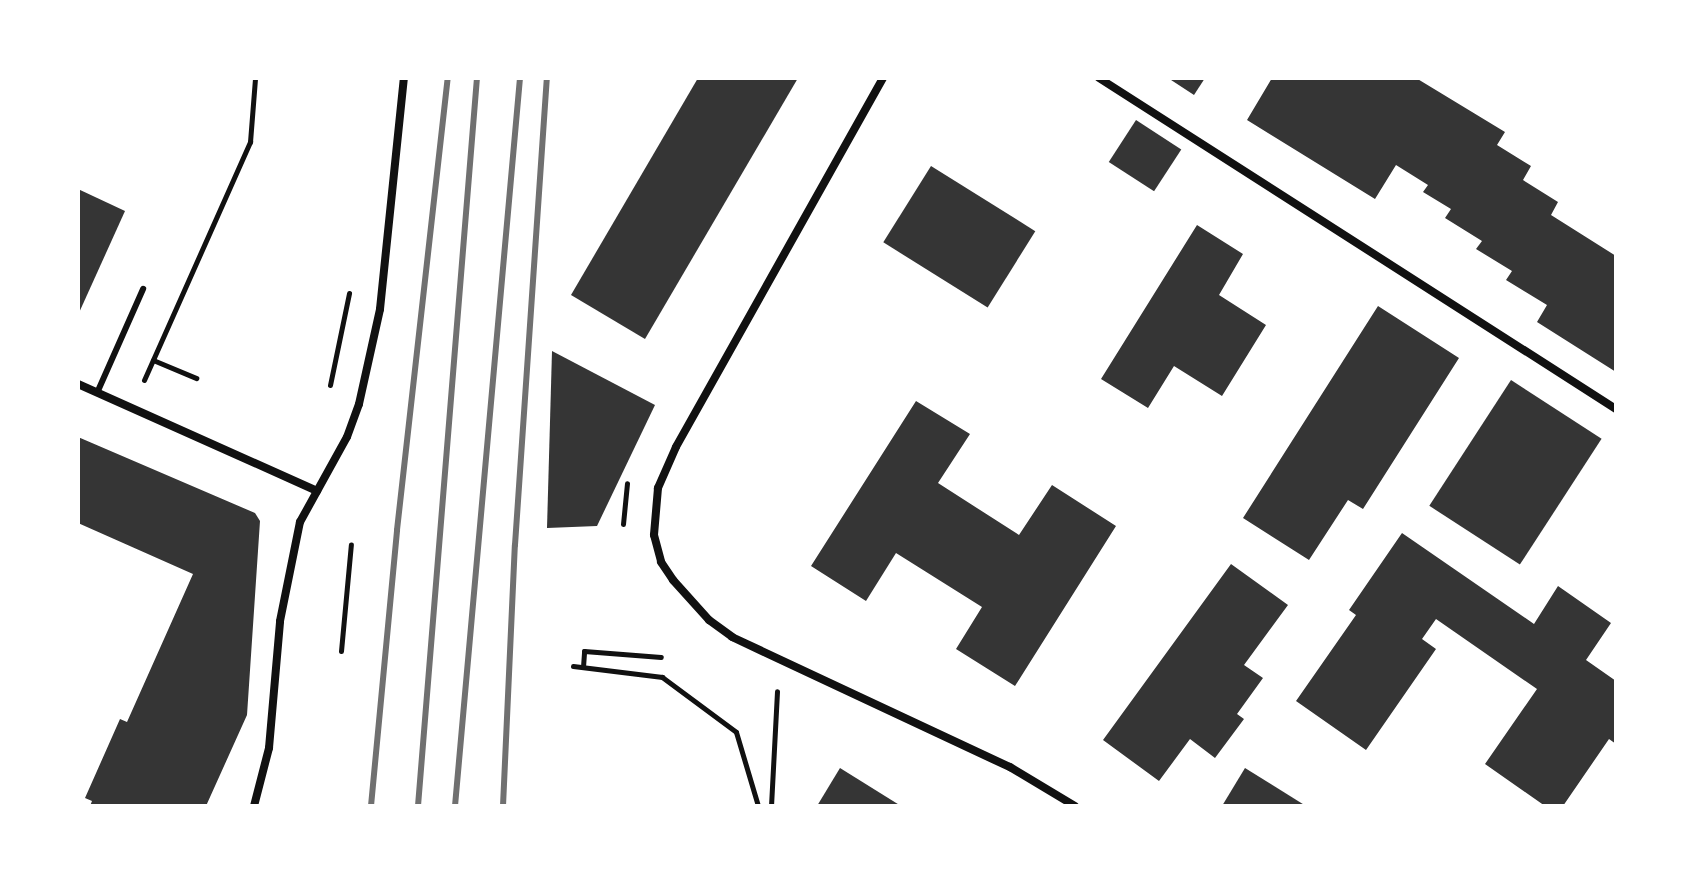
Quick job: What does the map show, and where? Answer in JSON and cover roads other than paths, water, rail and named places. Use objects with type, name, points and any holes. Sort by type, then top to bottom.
[{"type":"street","points":[[254,806],[269,748],[288,568],[300,522],[347,437],[359,404],[377,323],[404,78]]},
{"type":"street","points":[[883,78],[676,447],[658,488],[654,535],[661,562],[709,620],[732,637],[1010,767],[1075,806]]},
{"type":"street","points":[[1099,78],[1616,409]]},
{"type":"street","points":[[78,384],[317,491]]},
{"type":"lane","points":[[97,393],[143,289]]},
{"type":"railway","points":[[371,806],[397,530],[448,78]]},
{"type":"railway","points":[[418,806],[477,78]]},
{"type":"railway","points":[[455,806],[520,78]]},
{"type":"railway","points":[[503,806],[515,545],[547,78]]}]
